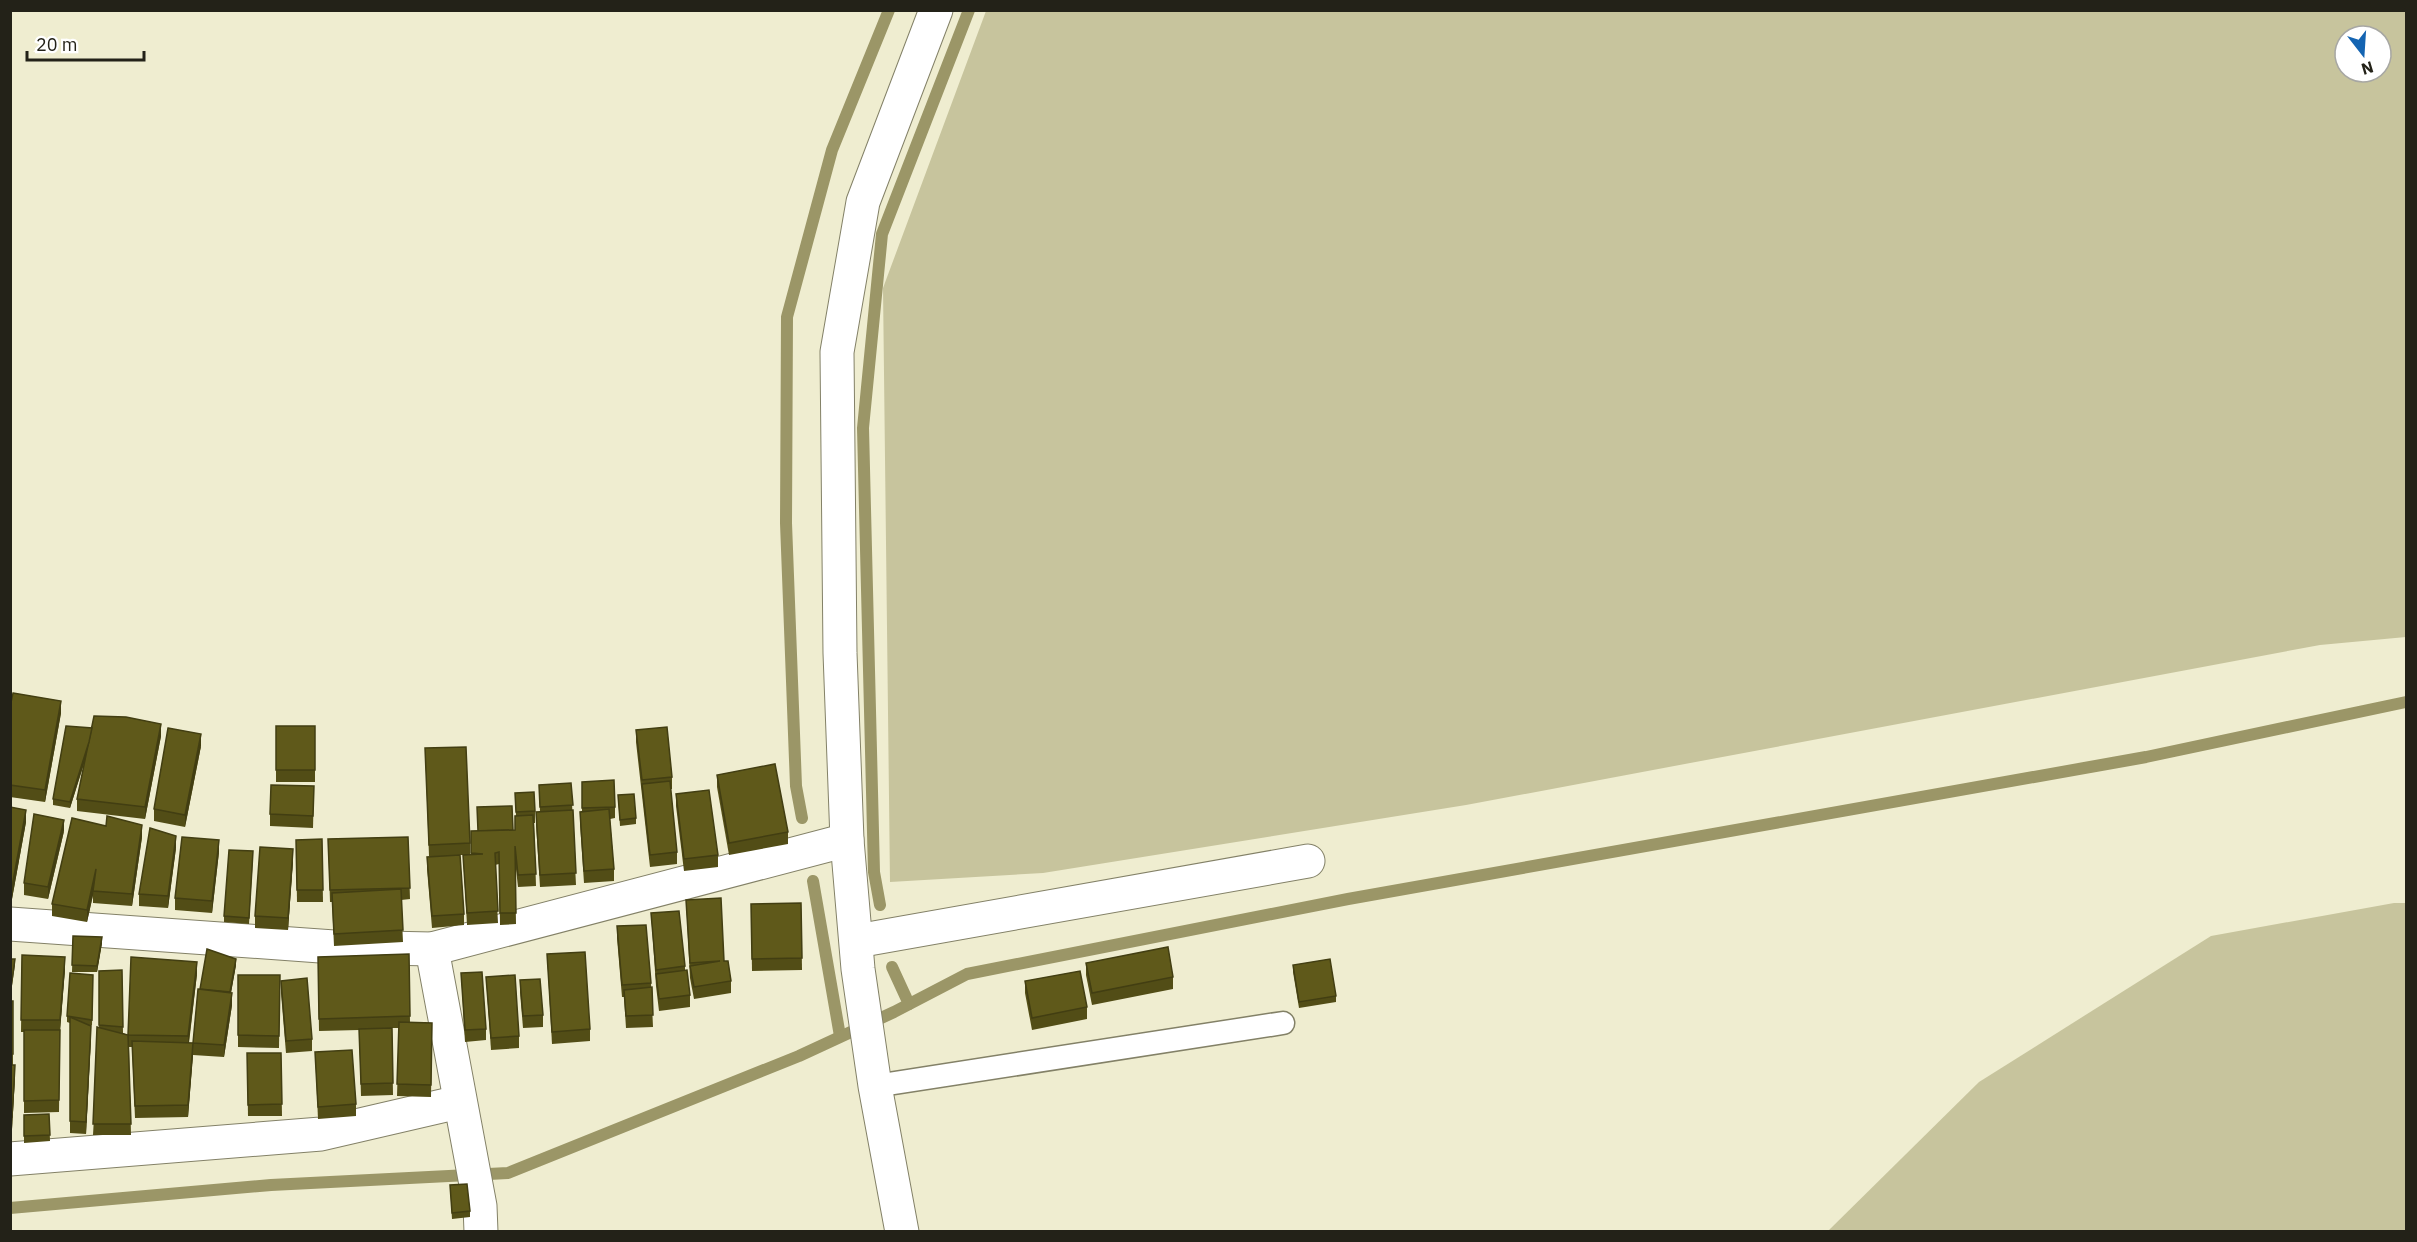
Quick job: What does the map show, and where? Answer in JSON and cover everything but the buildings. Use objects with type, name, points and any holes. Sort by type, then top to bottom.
[{"type":"street","points":[[902,1232],[875,1086],[857,955],[847,840],[840,653],[837,352],[863,202],[936,10]]},
{"type":"street","points":[[10,924],[334,947],[432,949],[847,840]]},
{"type":"street","points":[[857,955],[1308,861]]},
{"type":"street","points":[[432,949],[480,1219]]},
{"type":"street","points":[[10,1159],[321,1134],[459,1102]]},
{"type":"lane","points":[[875,1086],[1283,1023]]},
{"type":"shaded area","points":[[986,11],[2406,11],[2406,637],[2320,645],[1466,805],[1043,873],[890,882],[883,288]]},
{"type":"shaded area","points":[[2394,903],[2406,903],[2406,1231],[1828,1231],[1979,1082],[2211,936]]},
{"type":"waterway","points":[[802,818],[796,786],[786,523],[787,317],[832,150],[889,10]]},
{"type":"waterway","points":[[880,905],[874,872],[863,428],[882,234],[969,10]]},
{"type":"waterway","points":[[10,1208],[271,1185],[508,1173],[799,1056],[894,1012],[967,974],[1348,899],[2146,757],[2406,702]]},
{"type":"waterway","points":[[813,881],[840,1036]]},
{"type":"waterway","points":[[892,967],[909,1004]]}]
